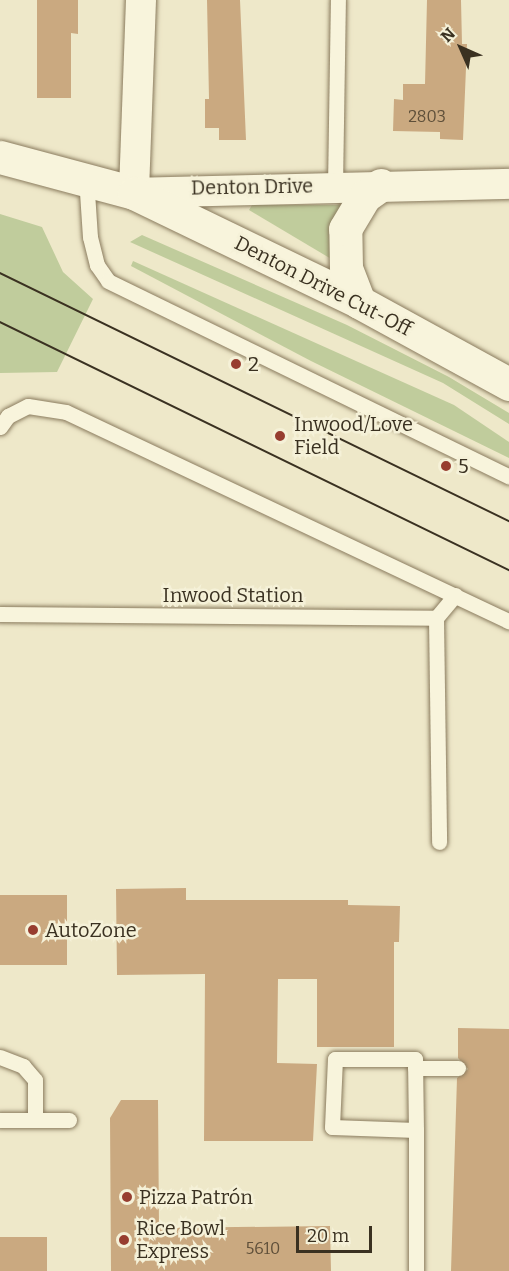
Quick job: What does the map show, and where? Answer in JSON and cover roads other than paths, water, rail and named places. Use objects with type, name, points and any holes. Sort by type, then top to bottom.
[{"type":"main road","name":"Denton Drive","points":[[0,157],[86,177],[134,192]]},
{"type":"main road","points":[[359,302],[343,249],[345,230],[365,196],[381,185]]},
{"type":"main road","name":"Denton Drive Cut-Off","points":[[134,192],[359,302],[509,384]]},
{"type":"street","points":[[134,192],[141,0]]},
{"type":"street","name":"Denton Drive","points":[[134,192],[509,184]]},
{"type":"lane","points":[[335,186],[338,0]]},
{"type":"lane","points":[[86,177],[90,237],[97,265],[108,281],[509,477]]},
{"type":"lane","points":[[0,427],[8,416],[28,406],[66,412],[509,621]]},
{"type":"lane","points":[[439,842],[436,618],[454,595]]},
{"type":"lane","name":"Inwood Station","points":[[0,614],[436,618]]},
{"type":"lane","points":[[0,1056],[22,1066],[35,1080],[34,1120]]},
{"type":"lane","points":[[416,1130],[332,1127],[335,1059],[415,1059],[416,1130],[416,1271]]},
{"type":"lane","points":[[415,1068],[458,1068]]},
{"type":"lane","points":[[0,1120],[69,1120]]},
{"type":"tram line","points":[[0,273],[509,521]]},
{"type":"tram line","points":[[0,322],[509,570]]},
{"type":"place","name":"2","points":[[236,364]]},
{"type":"place","name":"Inwood/Love Field","points":[[280,436]]},
{"type":"place","name":"5","points":[[446,466]]},
{"type":"place","name":"AutoZone","points":[[33,930]]},
{"type":"place","name":"Pizza Patrón","points":[[127,1197]]},
{"type":"place","name":"Rice Bowl Express","points":[[124,1240]]}]
